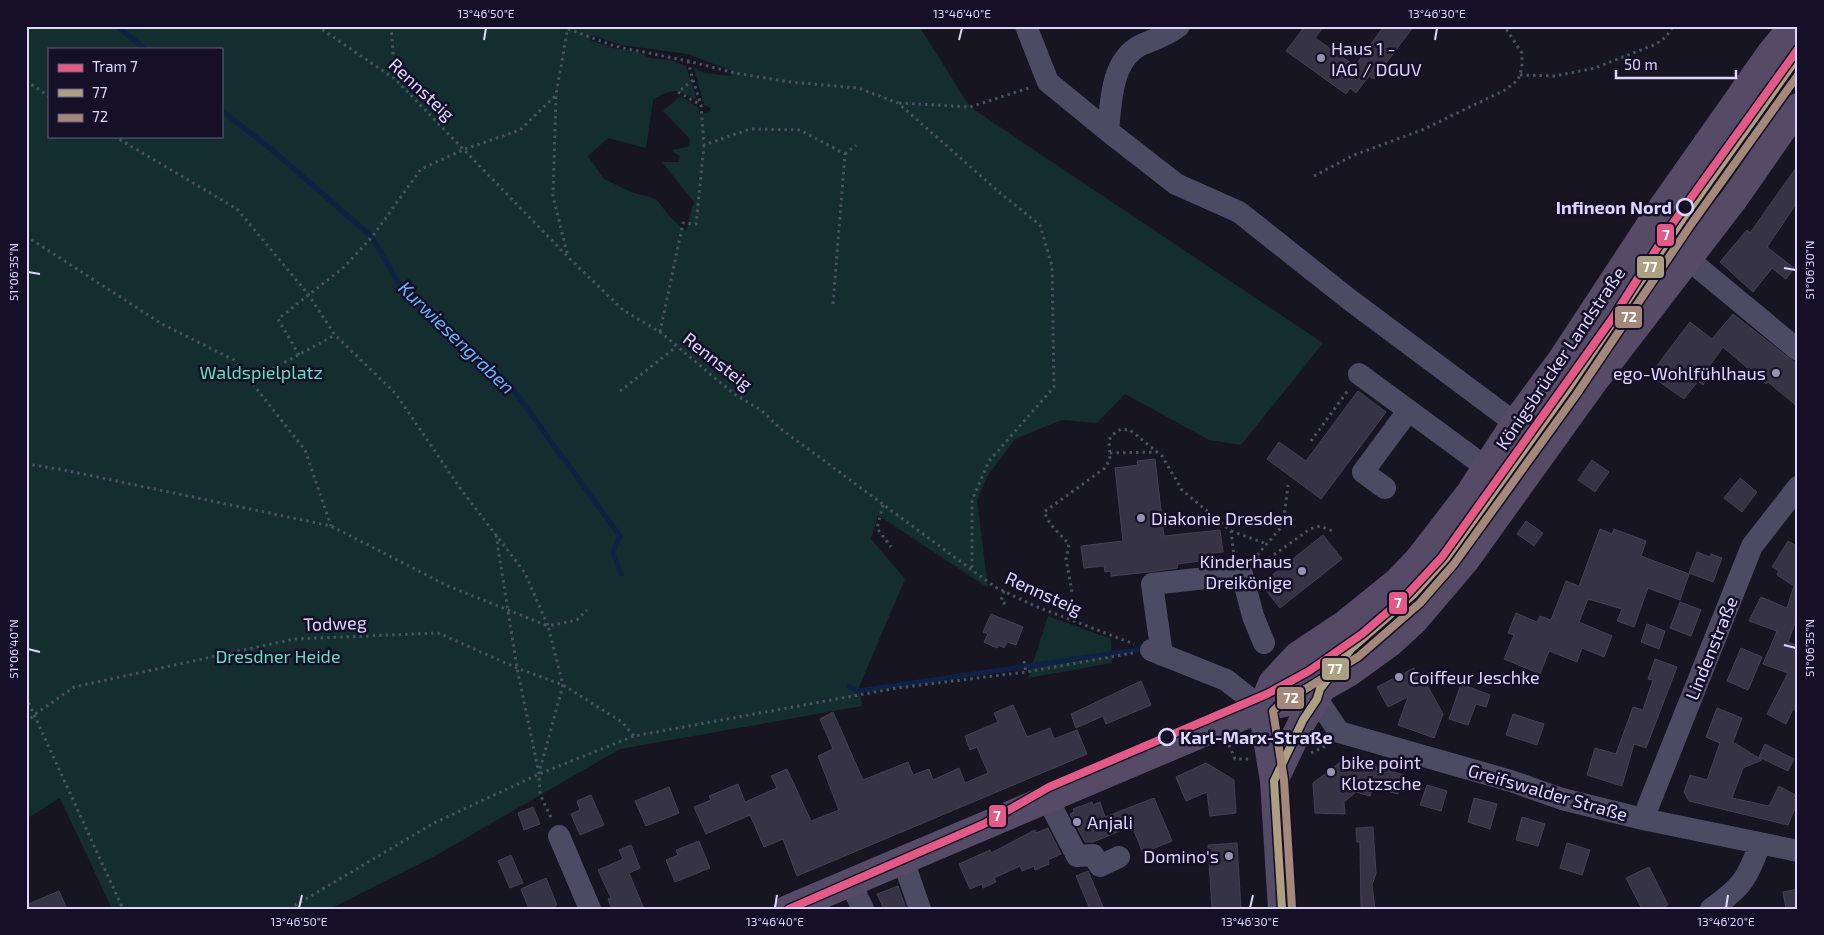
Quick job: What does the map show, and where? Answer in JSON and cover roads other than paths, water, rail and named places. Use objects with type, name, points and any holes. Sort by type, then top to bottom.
[{"type":"main road","name":"Königsbrücker Landstraße","points":[[1262,708],[1272,682],[1297,656],[1345,624],[1398,582],[1418,560],[1487,468],[1515,423],[1562,359],[1657,214],[1770,54],[1793,26]]},
{"type":"main road","points":[[1274,781],[1303,720],[1414,621],[1465,561],[1570,414],[1734,199],[1798,107]]},
{"type":"main road","points":[[788,909],[1262,708],[1292,701],[1323,703]]},
{"type":"main road","points":[[1262,708],[1274,781],[1282,909]]},
{"type":"street","points":[[1026,26],[1048,82],[1108,131],[1176,184],[1239,212],[1350,300],[1515,423]]},
{"type":"street","points":[[1108,131],[1111,99],[1120,66],[1139,46],[1170,33],[1179,26]]},
{"type":"street","points":[[1264,643],[1240,575],[1152,584],[1151,652],[1226,680],[1262,708],[1273,697],[1351,650],[1414,595],[1448,557],[1568,389],[1682,220],[1798,57]]},
{"type":"street","points":[[1688,259],[1798,350]]},
{"type":"street","points":[[1360,374],[1487,468]]},
{"type":"street","points":[[1385,488],[1363,472],[1408,411]]},
{"type":"street","name":"Lindenstraße","points":[[1643,819],[1752,546],[1798,487]]},
{"type":"street","points":[[1323,703],[1351,650]]},
{"type":"street","name":"Greifswalder Straße","points":[[1323,703],[1339,732],[1511,781],[1562,799],[1643,819],[1798,851]]},
{"type":"street","points":[[1047,798],[1078,856],[1092,855],[1100,866],[1119,857]]},
{"type":"street","points":[[559,836],[590,909]]},
{"type":"street","points":[[1711,909],[1730,896],[1750,873],[1760,843]]},
{"type":"street","points":[[902,860],[920,909]]},
{"type":"street","points":[[850,882],[863,909]]},
{"type":"waterway","name":"Kurwiesengraben","points":[[117,26],[144,48]]},
{"type":"waterway","name":"Kurwiesengraben","points":[[222,111],[271,149],[372,237],[399,284],[512,388],[620,536],[613,552],[621,574]]},
{"type":"waterway","points":[[849,686],[858,691],[1137,650]]},
{"type":"tram line","name":"7","points":[[789,909],[984,824],[1049,787],[1267,694],[1309,671],[1362,634],[1405,597],[1442,557],[1614,316],[1673,223],[1798,49]]},
{"type":"place","name":"Haus 1 - IAG / DGUV","points":[[1321,58]]},
{"type":"place","name":"Infineon Nord","points":[[1685,207]]},
{"type":"place","name":"ego-Wohlfühlhaus","points":[[1776,373]]},
{"type":"place","name":"Diakonie Dresden","points":[[1141,518]]},
{"type":"place","name":"Kinderhaus Dreikönige","points":[[1302,571]]},
{"type":"place","name":"Coiffeur Jeschke","points":[[1399,677]]},
{"type":"place","name":"Karl-Marx-Straße","points":[[1167,737]]},
{"type":"place","name":"bike point Klotzsche","points":[[1331,772]]},
{"type":"place","name":"Anjali","points":[[1077,822]]},
{"type":"place","name":"Domino's","points":[[1229,856]]},
{"type":"park label","name":"Waldspielplatz","points":[[261,372]]},
{"type":"park label","name":"Dresdner Heide","points":[[278,656]]}]
